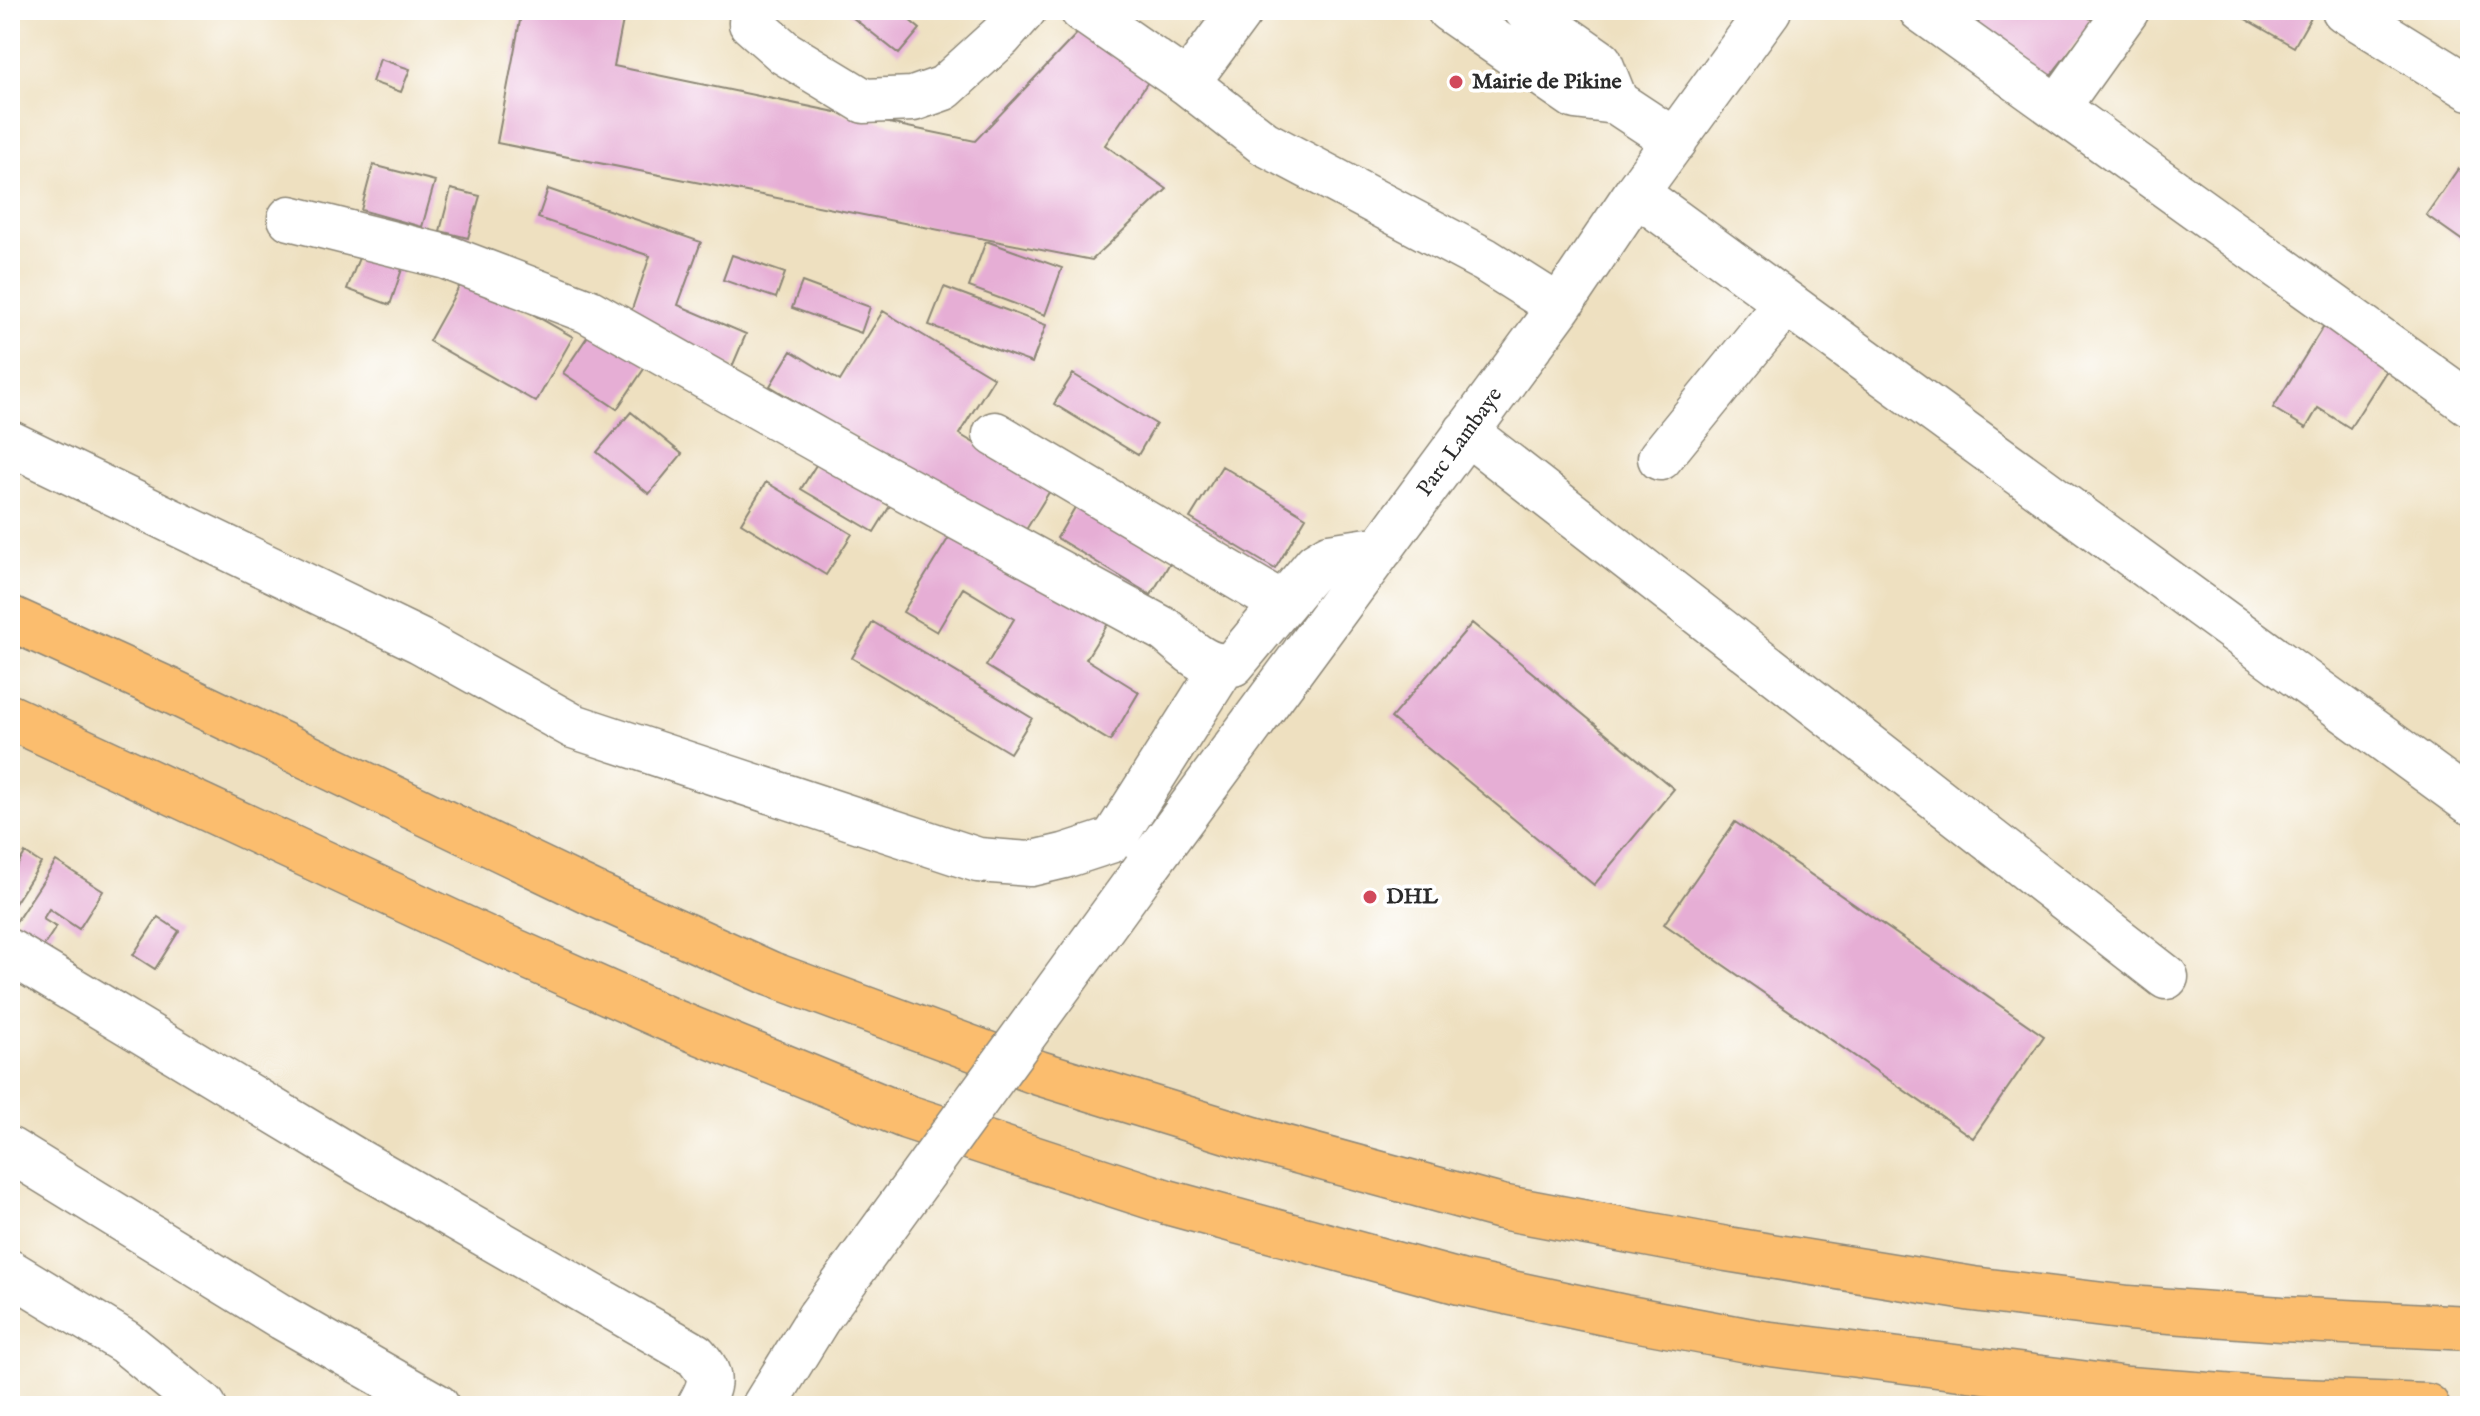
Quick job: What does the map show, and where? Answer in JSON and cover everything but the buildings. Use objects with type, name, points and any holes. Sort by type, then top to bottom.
[{"type":"highway","points":[[10,618],[173,692],[596,895],[771,974],[1039,1073],[1253,1139],[1501,1207],[1727,1249],[1973,1289],[2128,1308],[2470,1328]]},
{"type":"highway","points":[[10,717],[670,1020],[907,1117],[1167,1202],[1460,1282],[1763,1343],[2128,1389],[2277,1400],[2427,1406]]},
{"type":"street","points":[[752,10],[751,23],[785,53],[864,101],[913,99],[944,88],[1000,37],[1024,10]]},
{"type":"street","points":[[1082,10],[1187,83],[1264,143],[1471,253],[1559,307]]},
{"type":"street","points":[[1187,83],[1241,10]]},
{"type":"street","points":[[1449,10],[1575,97],[1616,102],[1675,141]]},
{"type":"street","name":"Parc Lambaye","points":[[764,1406],[819,1317],[1559,307],[1636,193],[1769,10]]},
{"type":"street","points":[[1921,10],[2470,404]]},
{"type":"street","points":[[2057,108],[2127,10]]},
{"type":"street","points":[[2344,10],[2470,88]]},
{"type":"street","points":[[1545,15],[1600,62],[1616,102]]},
{"type":"street","points":[[1636,193],[2470,802]]},
{"type":"street","points":[[290,218],[446,257],[588,311],[1165,630],[1211,665],[1222,668],[1233,664],[1316,564],[1329,556],[1382,548]]},
{"type":"street","points":[[1660,458],[1786,303]]},
{"type":"street","points":[[1466,432],[2166,977]]},
{"type":"street","points":[[995,434],[1281,603]]},
{"type":"street","points":[[10,443],[420,641],[573,726],[978,860],[1030,864],[1113,840],[1222,668]]},
{"type":"street","points":[[10,952],[338,1150],[695,1355],[708,1369],[709,1381],[699,1406]]},
{"type":"street","points":[[10,1150],[283,1318],[437,1406]]},
{"type":"street","points":[[13,1279],[125,1342],[204,1406]]},
{"type":"place","name":"Mairie de Pikine","points":[[1456,82]]},
{"type":"place","name":"DHL","points":[[1370,897]]}]
